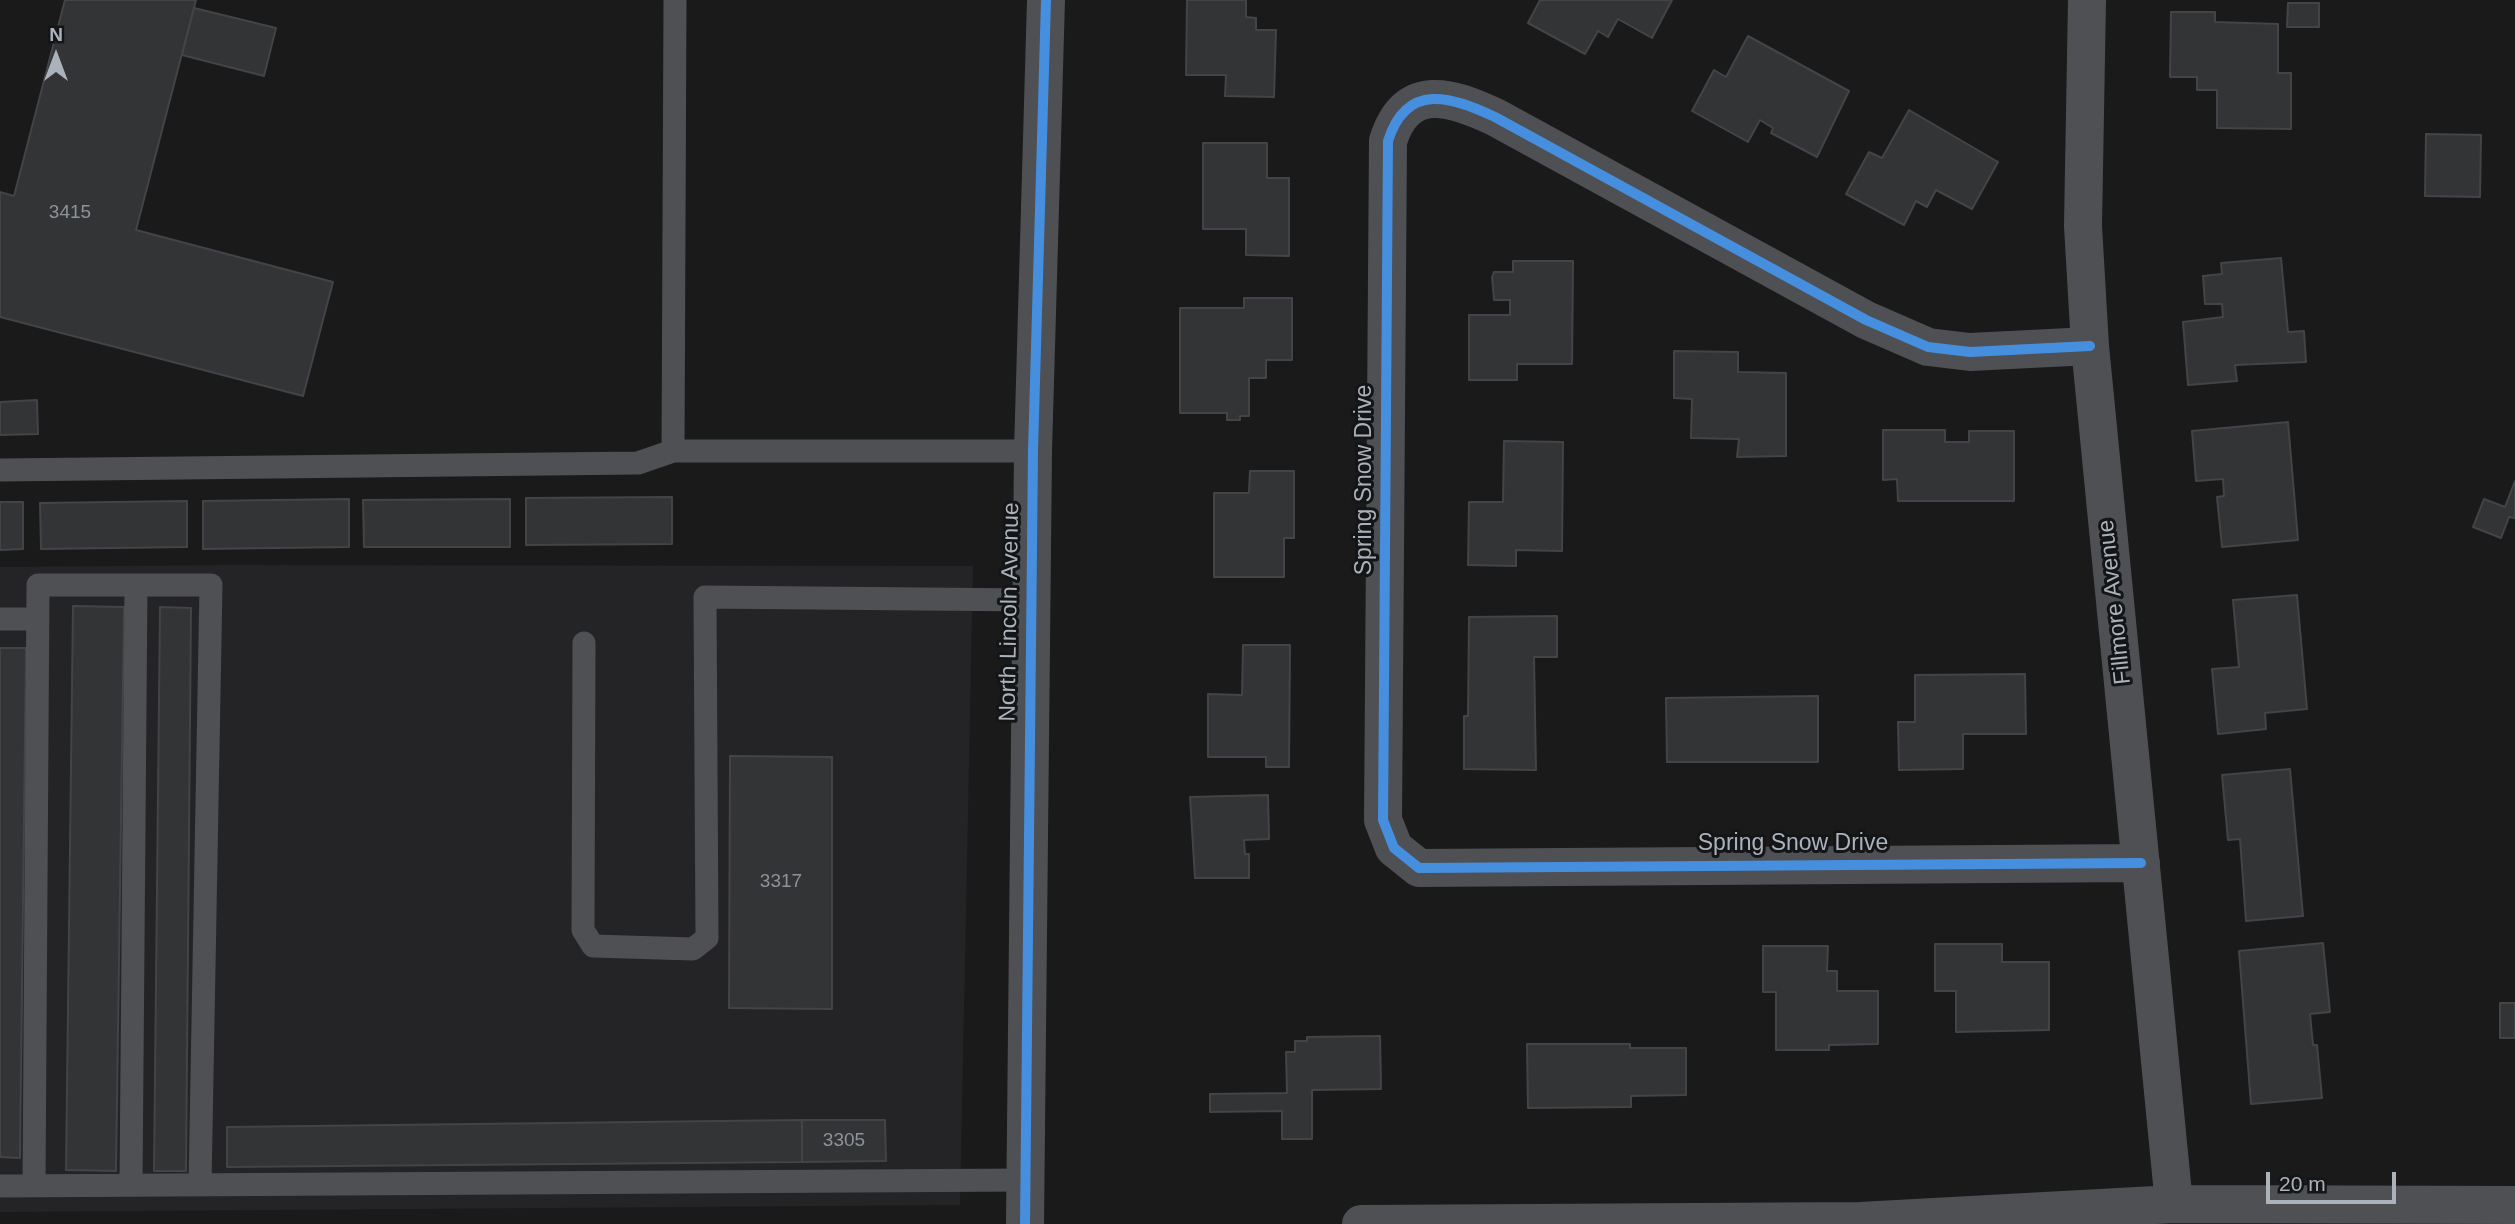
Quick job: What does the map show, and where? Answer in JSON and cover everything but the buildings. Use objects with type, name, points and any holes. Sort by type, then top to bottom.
[{"type":"street","name":"North Lincoln Avenue","points":[[1026,1224],[1033,451],[1045,0]]},
{"type":"street","name":"Fillmore Avenue","points":[[2087,0],[2083,226],[2090,346],[2174,1204]]},
{"type":"street","name":"Spring Snow Drive","points":[[2090,346],[1970,352],[1928,347],[1866,320],[1495,117],[1456,100],[1419,102],[1404,110],[1388,141],[1384,820],[1394,848],[1419,868],[2141,863]]},
{"type":"street","points":[[1361,1224],[1860,1221],[2174,1204],[2515,1205]]},
{"type":"lane","points":[[673,451],[675,0]]},
{"type":"lane","points":[[0,470],[638,463],[673,451],[1033,451]]},
{"type":"lane","points":[[34,1186],[38,585],[211,585],[200,1185]]},
{"type":"lane","points":[[131,1185],[136,585]]},
{"type":"lane","points":[[584,643],[583,930],[593,946],[692,948],[707,938],[705,597],[1031,600]]},
{"type":"lane","points":[[0,619],[37,619]]},
{"type":"lane","points":[[0,1186],[1026,1180]]},
{"type":"shaded area","points":[[973,566],[960,1205],[0,1212],[0,567]]},
{"type":"cycle path","points":[[1025,1224],[1033,451],[1046,0]]},
{"type":"cycle path","points":[[2090,346],[1970,352],[1928,347],[1866,320],[1495,117],[1447,100],[1432,99],[1407,109],[1396,122],[1388,141],[1383,820],[1394,848],[1419,868],[2141,863]]}]
